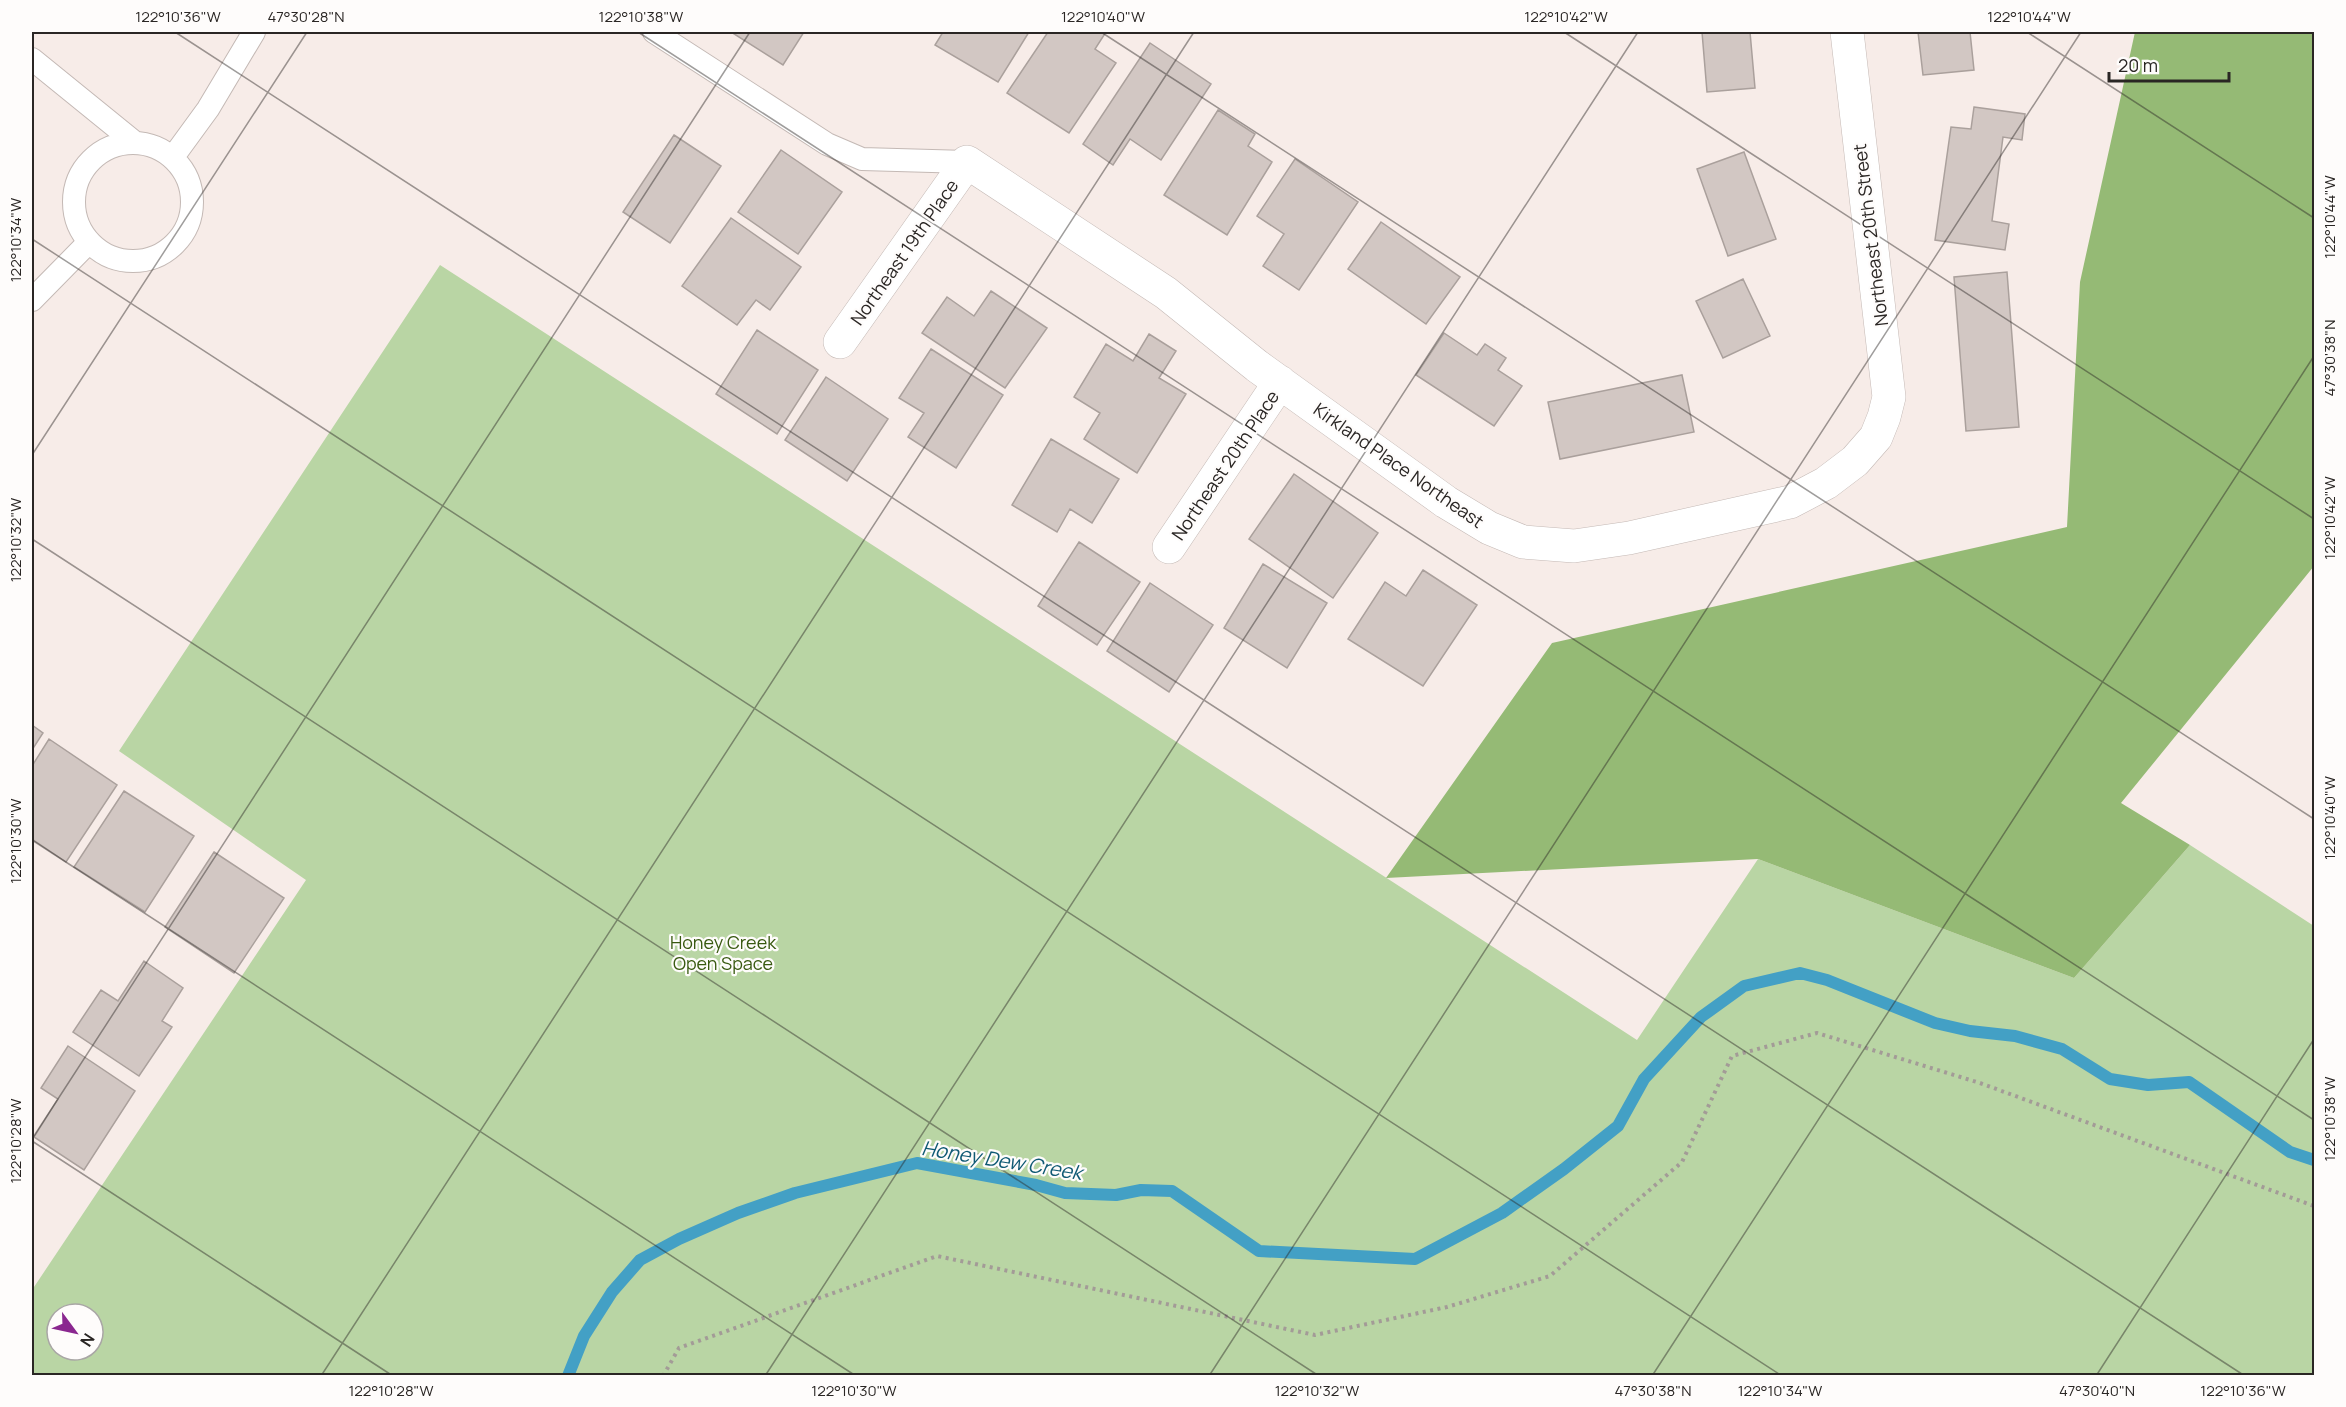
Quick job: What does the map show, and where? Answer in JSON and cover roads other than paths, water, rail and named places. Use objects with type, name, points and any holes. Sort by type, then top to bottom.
[{"type":"street","name":"Northeast 20th Street","points":[[1847,32],[1889,397],[1876,436]]},
{"type":"street","name":"Northeast 19th Place","points":[[840,342],[967,162]]},
{"type":"street","name":"Kirkland Place Northeast","points":[[967,162],[1166,293],[1280,382],[1446,502],[1480,523],[1523,542],[1574,546],[1629,538],[1790,502],[1826,483],[1856,461],[1876,436]]},
{"type":"street","name":"Northeast 20th Place","points":[[1169,547],[1280,382]]},
{"type":"lane","points":[[173,157],[208,109],[254,32]]},
{"type":"lane","points":[[654,32],[827,144],[862,159],[967,162]]},
{"type":"lane","points":[[32,59],[133,141]]},
{"type":"lane","points":[[133,141],[155,146],[173,157],[186,174],[192,195],[191,216],[182,236],[167,251],[147,260],[126,261],[106,255],[89,242],[77,223],[73,200],[78,177],[91,158],[111,146],[133,141]]},
{"type":"lane","points":[[32,300],[89,242]]},
{"type":"waterway","name":"Honey Dew Creek","points":[[568,1376],[584,1336],[612,1292],[640,1260],[679,1239],[738,1213],[795,1193],[917,1163],[1036,1185],[1065,1193],[1116,1195],[1141,1190],[1172,1191],[1259,1251],[1415,1259],[1502,1213],[1564,1169],[1618,1126],[1644,1079],[1701,1017],[1744,986],[1800,973],[1827,980],[1935,1023],[1970,1031],[2015,1036],[2062,1049],[2110,1079],[2148,1085],[2189,1082],[2290,1152],[2314,1160]]},
{"type":"park label","name":"Honey Creek Open Space","points":[[723,952]]}]
